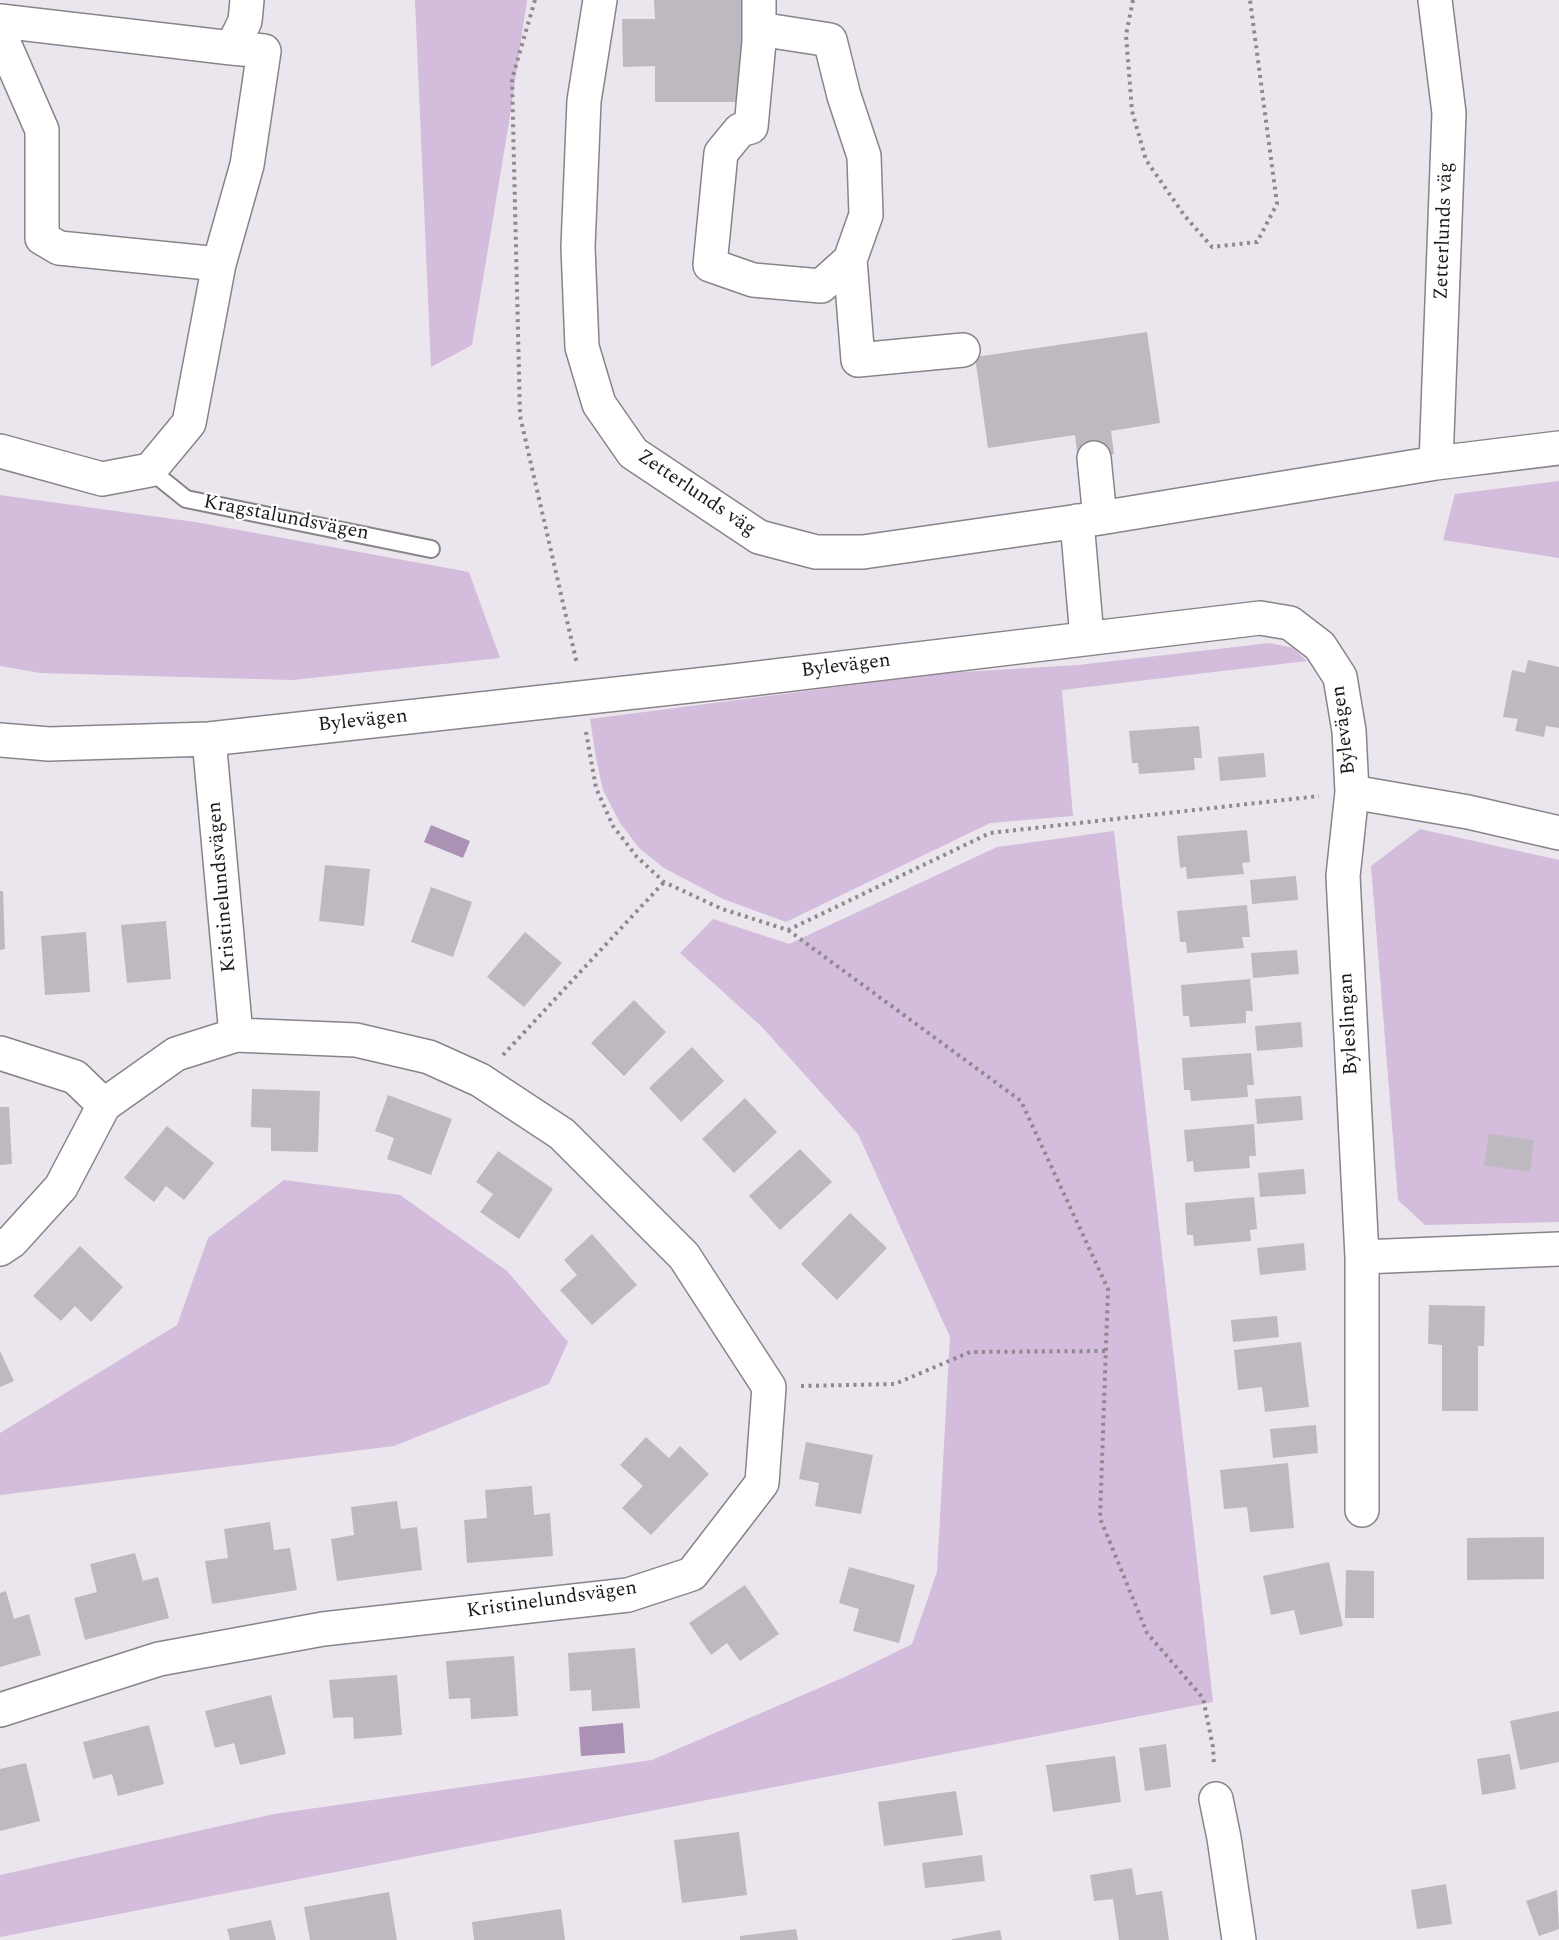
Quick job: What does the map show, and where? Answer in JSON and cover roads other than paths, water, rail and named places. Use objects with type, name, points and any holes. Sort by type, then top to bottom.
[{"type":"street","points":[[232,48],[245,21],[247,0]]},
{"type":"street","name":"Zetterlunds väg","points":[[600,0],[584,101],[578,247],[582,347],[599,404],[633,453],[759,537],[816,552],[863,552],[1436,464],[1559,448]]},
{"type":"street","name":"Zetterlunds väg","points":[[1435,0],[1449,112],[1436,464]]},
{"type":"street","points":[[850,260],[821,286],[753,280],[710,265],[721,153],[740,130],[751,127],[759,14],[830,40],[844,96],[864,156],[866,216],[850,260],[858,360],[963,350]]},
{"type":"street","points":[[0,21],[264,51],[247,165],[219,264],[189,423],[150,470],[102,479],[0,451]]},
{"type":"street","points":[[0,34],[42,130],[42,238],[59,248],[219,264]]},
{"type":"street","points":[[1087,638],[1088,519],[1094,458]]},
{"type":"street","name":"Bylevägen","points":[[0,740],[49,744],[209,739],[713,683],[1260,618],[1290,623],[1320,645],[1340,677],[1349,731],[1352,792],[1468,812],[1559,833]]},
{"type":"street","name":"Kristinelundsvägen","points":[[0,1710],[159,1659],[323,1629],[628,1595],[692,1574],[762,1483],[769,1387],[684,1256],[562,1134],[480,1080],[429,1057],[356,1040],[236,1035],[209,739]]},
{"type":"street","name":"Byleslingan","points":[[1352,792],[1343,876],[1362,1257],[1362,1510]]},
{"type":"street","points":[[0,1249],[12,1240],[61,1187],[104,1105],[176,1054],[236,1035]]},
{"type":"street","points":[[0,1053],[75,1077],[104,1105]]},
{"type":"street","points":[[1362,1257],[1559,1249]]},
{"type":"street","points":[[1216,1798],[1239,1940]]},
{"type":"lane","name":"Kragstalundsvägen","points":[[150,470],[186,499],[430,549]]}]
